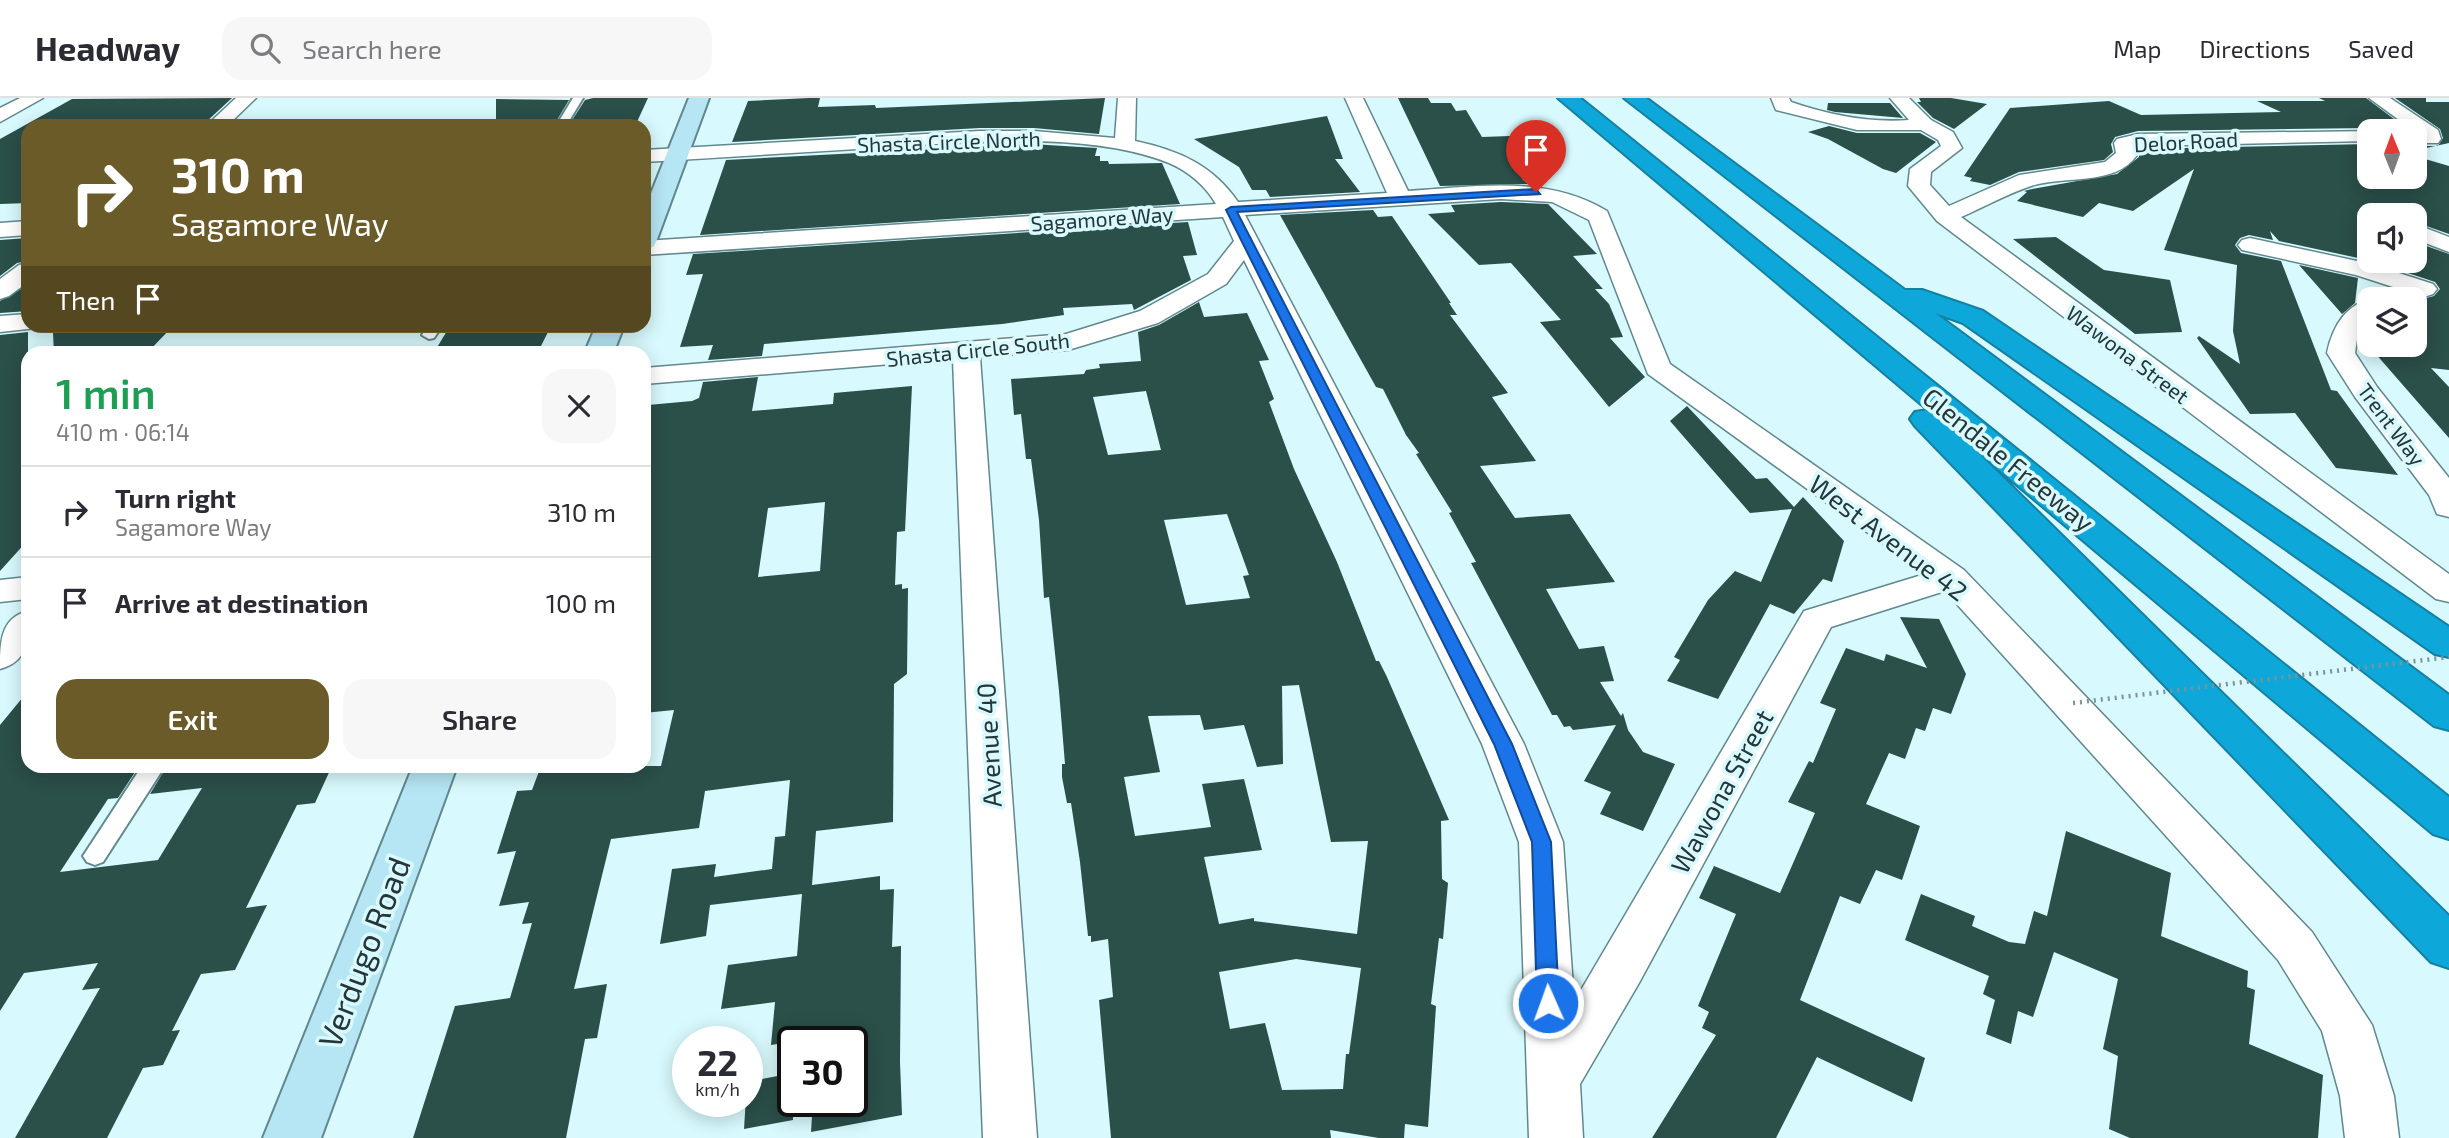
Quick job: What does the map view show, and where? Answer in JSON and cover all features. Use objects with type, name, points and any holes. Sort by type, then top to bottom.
[{"type":"highway","name":"Glendale Freeway","points":[[1568,98],[2449,822]]},
{"type":"highway","points":[[1634,98],[2449,716]]},
{"type":"highway","points":[[1880,285],[1973,317],[2449,645]]},
{"type":"highway","points":[[1870,345],[1934,429],[2037,528],[2449,948]]},
{"type":"main road","points":[[651,224],[699,98]]},
{"type":"main road","name":"Verdugo Road","points":[[292,1138],[432,773]]},
{"type":"street","points":[[0,116],[34,98]]},
{"type":"street","points":[[224,119],[247,98]]},
{"type":"street","points":[[1125,145],[1127,98]]},
{"type":"street","points":[[1354,98],[1400,198]]},
{"type":"street","points":[[1780,98],[1783,106],[1792,110],[1858,126],[1885,128],[1924,124]]},
{"type":"street","name":"Wawona Street","points":[[1899,98],[1924,124],[1946,136],[1952,148],[1921,169],[1919,186],[1945,216],[2445,578]]},
{"type":"street","points":[[2378,98],[2431,134],[2432,140]]},
{"type":"street","name":"Delor Road","points":[[1945,216],[2027,180],[2111,167],[2127,155],[2124,143],[2138,140],[2357,135]]},
{"type":"street","name":"Shasta Circle North","points":[[651,156],[974,137],[1065,137],[1125,145],[1174,159],[1207,177],[1238,225],[1503,744],[1541,842],[1551,1084],[1556,1138]]},
{"type":"street","name":"Sagamore Way","points":[[651,248],[1238,225],[1400,198],[1501,191],[1560,196]]},
{"type":"street","name":"West Avenue 42","points":[[1560,196],[1581,204],[1600,216],[1658,368],[1951,577],[2073,704],[2295,946],[2346,1025],[2367,1096],[2372,1138]]},
{"type":"street","name":"Shasta Circle South","points":[[651,375],[1068,342],[1149,317],[1217,279],[1238,225]]},
{"type":"street","points":[[0,230],[21,228]]},
{"type":"street","points":[[2427,236],[2449,246]]},
{"type":"street","points":[[2250,245],[2362,269],[2418,287]]},
{"type":"street","points":[[0,291],[21,275]]},
{"type":"street","points":[[2427,289],[2449,290]]},
{"type":"street","name":"Trent Way","points":[[2357,319],[2345,330],[2341,354],[2365,391],[2445,494],[2449,507]]},
{"type":"street","points":[[0,324],[21,322]]},
{"type":"street","name":"Avenue 40","points":[[966,352],[1010,1138]]},
{"type":"street","name":"Wawona Street","points":[[1551,1084],[1622,969],[1817,619],[1951,577]]},
{"type":"street","points":[[0,591],[21,589]]},
{"type":"street","points":[[0,657],[21,631]]},
{"type":"lane","points":[[565,119],[578,98]]},
{"type":"lane","points":[[95,856],[149,773]]},
{"type":"path","points":[[2073,704],[2449,657]]},
{"type":"building","points":[[232,98],[209,119],[36,119],[72,99]]},
{"type":"building","points":[[648,98],[638,119],[573,119],[585,100]]},
{"type":"building","points":[[820,98],[818,107],[875,105],[876,108],[1105,98],[1099,134],[1034,128],[980,128],[732,142],[748,101]]},
{"type":"building","points":[[1398,98],[1428,98],[1431,103],[1451,103],[1456,111],[1466,110],[1482,137],[1510,136],[1540,173],[1527,174],[1532,178],[1522,179],[1528,184],[1440,186]]},
{"type":"building","points":[[1919,98],[1951,98],[1987,104],[1954,129],[1933,118],[1917,102],[1921,102]]},
{"type":"building","points":[[2319,98],[2366,98],[2394,119],[2357,119],[2357,128],[2138,131],[2115,137],[2111,144],[2113,152],[2104,160],[2019,172],[1990,185],[1970,181],[1972,178],[1964,176],[2010,108],[2109,101],[2141,115],[2281,112],[2257,101],[2325,101]]},
{"type":"building","points":[[2395,98],[2426,98],[2426,102],[2449,102],[2449,143],[2438,145],[2443,138],[2440,129]]},
{"type":"building","points":[[496,99],[569,100],[558,119],[496,119]]},
{"type":"building","points":[[1828,103],[1890,103],[1903,118],[1835,112],[1827,110]]},
{"type":"building","points":[[1327,116],[1343,159],[1335,159],[1360,192],[1270,197],[1266,190],[1252,190],[1239,167],[1194,139]]},
{"type":"building","points":[[1829,126],[1857,133],[1920,133],[1936,142],[1896,173],[1883,169],[1828,139],[1808,132]]},
{"type":"building","points":[[21,127],[21,203],[0,204],[0,139]]},
{"type":"building","points":[[1031,144],[1097,148],[1095,156],[1100,156],[1100,161],[1108,161],[1109,164],[1162,163],[1180,204],[700,235],[726,160]]},
{"type":"building","points":[[2357,144],[2357,189],[2427,189],[2427,160],[2449,166],[2449,234],[2427,226],[2427,203],[2357,203],[2357,258],[2279,241],[2270,231],[2273,240],[2249,235],[2240,238],[2235,245],[2241,253],[2281,261],[2331,390],[2337,391],[2398,475],[2336,468],[2295,413],[2250,414],[2197,338],[2199,336],[2240,364],[2233,331],[2237,265],[2164,250],[2194,169],[2133,211],[2099,203],[2083,217],[2017,201],[2027,192],[2024,191],[2117,174],[2139,157],[2138,149]]},
{"type":"building","points":[[1501,202],[1548,204],[1597,254],[1573,256],[1603,289],[1595,289],[1609,304],[1623,337],[1610,338],[1645,377],[1609,407],[1540,322],[1561,320],[1511,263],[1479,265],[1428,214],[1455,212],[1451,205]]},
{"type":"building","points":[[1373,210],[1378,217],[1392,216],[1451,303],[1457,315],[1450,315],[1508,393],[1492,397],[1536,461],[1480,466],[1515,518],[1570,514],[1615,582],[1546,589],[1579,649],[1604,646],[1614,681],[1600,682],[1621,716],[1623,713],[1628,730],[1643,752],[1675,764],[1643,831],[1600,814],[1611,792],[1584,781],[1616,725],[1573,730],[1570,726],[1564,727],[1557,715],[1552,715],[1471,563],[1476,562],[1449,513],[1452,512],[1416,454],[1419,453],[1406,435],[1383,389],[1376,387],[1280,215]]},
{"type":"building","points":[[1188,222],[1197,255],[1183,256],[1191,280],[1134,310],[1132,304],[1063,308],[1064,315],[1002,324],[764,344],[762,356],[708,360],[713,345],[680,347],[703,274],[686,275],[693,254]]},
{"type":"building","points":[[2056,237],[2104,270],[2170,280],[2182,332],[2135,334],[2013,239]]},
{"type":"building","points":[[21,238],[21,262],[0,276],[0,240]]},
{"type":"building","points":[[2427,246],[2449,254],[2449,370],[2431,368],[2449,387],[2449,438],[2378,357],[2427,357],[2427,298],[2434,296],[2440,289],[2435,282],[2408,273],[2427,273]]},
{"type":"building","points":[[2299,265],[2358,278],[2355,303],[2342,314]]},
{"type":"building","points":[[21,289],[21,312],[0,313],[0,301]]},
{"type":"building","points":[[1199,302],[1204,317],[1247,313],[1269,360],[1259,361],[1274,399],[1269,402],[1294,469],[1337,562],[1376,661],[1379,661],[1387,677],[1449,820],[1441,821],[1442,879],[1448,883],[1443,939],[1439,938],[1431,1004],[1436,1006],[1428,1127],[1405,1124],[1404,1138],[1379,1138],[1330,1130],[1331,1138],[1111,1138],[1099,1000],[1113,997],[1108,939],[1091,942],[1091,936],[1088,936],[1071,803],[1067,803],[1062,777],[1062,764],[1065,764],[1059,691],[1049,597],[1044,598],[1039,520],[1031,459],[1026,459],[1021,414],[1014,415],[1011,379],[1084,374],[1086,370],[1100,368],[1099,364],[1141,361],[1138,332],[1159,325]],"holes":[[[1146,391],[1161,450],[1108,455],[1093,397]],[[1227,514],[1249,575],[1243,576],[1250,598],[1186,605],[1164,520]],[[1299,685],[1331,842],[1368,841],[1357,934],[1254,921],[1254,918],[1219,924],[1204,857],[1262,850],[1244,779],[1202,784],[1211,827],[1135,836],[1124,777],[1160,772],[1148,716],[1200,715],[1204,730],[1244,725],[1257,767],[1283,764],[1282,686]],[[1296,959],[1361,968],[1349,1054],[1346,1054],[1343,1089],[1282,1090],[1265,1023],[1230,1029],[1219,972]]]},
{"type":"building","points":[[28,333],[28,346],[21,346],[21,548],[0,571],[0,335]]},
{"type":"building","points":[[53,333],[166,333],[154,346],[54,346]]},
{"type":"building","points":[[446,333],[548,333],[541,346],[438,346]]},
{"type":"building","points":[[758,377],[752,411],[833,404],[834,393],[912,386],[905,531],[897,532],[895,585],[902,584],[902,589],[908,588],[907,674],[894,684],[893,822],[816,831],[812,885],[880,876],[880,890],[894,889],[892,947],[901,946],[902,1115],[811,1132],[812,1117],[868,1117],[868,1026],[777,1026],[777,1044],[771,1045],[775,1002],[721,1009],[728,965],[797,956],[802,894],[710,905],[706,936],[660,944],[672,869],[716,864],[714,877],[772,869],[775,837],[785,836],[790,780],[705,791],[699,828],[611,839],[574,989],[607,984],[597,1038],[585,1039],[566,1138],[413,1138],[455,1006],[510,998],[532,923],[522,924],[529,902],[499,906],[516,851],[497,854],[517,791],[532,790],[538,773],[651,773],[651,766],[661,766],[674,710],[651,712],[651,405],[699,398],[703,382]],"holes":[[[825,502],[820,571],[758,577],[768,508]]]},
{"type":"building","points":[[1687,406],[1756,479],[1767,478],[1794,507],[1803,497],[1844,541],[1832,582],[1823,579],[1794,614],[1770,604],[1718,699],[1667,681],[1680,660],[1674,657],[1708,600],[1735,571],[1761,582],[1792,509],[1750,513],[1670,421]]},
{"type":"building","points":[[1900,617],[1939,619],[1966,674],[1951,714],[1933,708],[1925,731],[1916,728],[1905,759],[1889,753],[1866,804],[1920,826],[1902,880],[1876,870],[1860,904],[1840,896],[1800,1000],[1925,1058],[1912,1102],[1817,1057],[1776,1138],[1652,1138],[1716,1035],[1702,1028],[1709,1012],[1698,1006],[1736,914],[1699,898],[1714,866],[1780,893],[1815,813],[1788,802],[1809,761],[1813,763],[1836,709],[1820,703],[1846,648],[1884,661],[1886,654],[1927,668]]},
{"type":"building","points":[[21,700],[21,773],[134,773],[118,798],[108,799],[60,872],[158,860],[202,788],[150,794],[163,773],[329,773],[315,803],[297,805],[246,908],[267,905],[235,970],[201,974],[172,1031],[180,1030],[163,1065],[143,1068],[107,1138],[15,1138],[100,988],[82,990],[98,963],[24,973],[0,1011],[0,725]]},
{"type":"building","points":[[2066,831],[2171,873],[2161,936],[2248,971],[2247,987],[2255,990],[2249,1044],[2323,1075],[2318,1138],[2130,1138],[2109,1129],[2118,1056],[2103,1049],[2118,979],[2054,952],[2033,1017],[2018,1011],[2011,1044],[1986,1034],[1995,1000],[1983,994],[1989,976],[1905,940],[1921,894],[1975,916],[1972,926],[2009,942],[2025,944],[2034,911],[2047,916]]},
{"type":"building","points":[[777,1076],[777,1117],[793,1117],[793,1120],[744,1129],[745,1117],[763,1117],[763,1079]]},
{"type":"route","points":[[1536,192],[1501,191],[1231,210],[1503,744],[1541,842],[1548,1003]]}]
